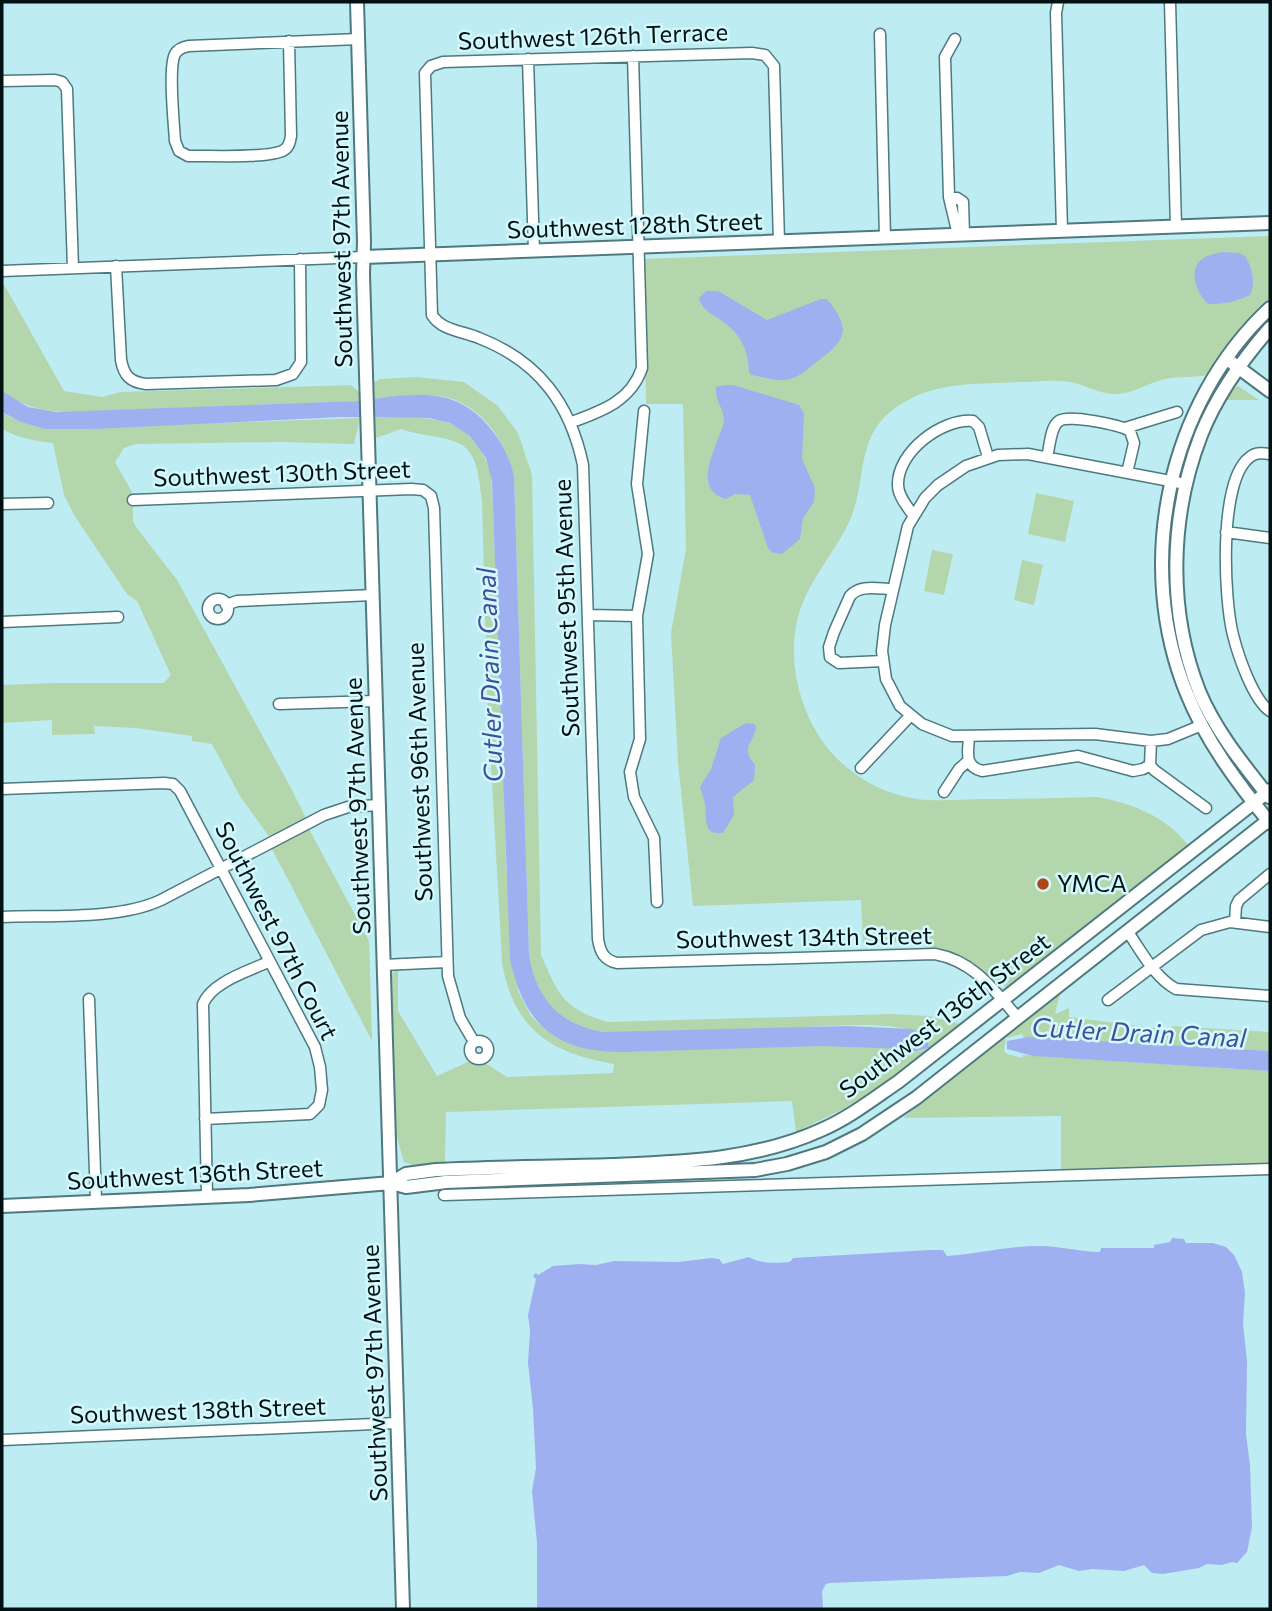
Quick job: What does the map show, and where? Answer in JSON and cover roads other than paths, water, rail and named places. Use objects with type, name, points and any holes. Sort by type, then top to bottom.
[{"type":"street","name":"Southwest 97th Avenue","points":[[357,2],[366,394],[403,1609]]},
{"type":"street","points":[[1058,2],[1056,13],[1062,231]]},
{"type":"street","points":[[1170,2],[1176,227]]},
{"type":"street","points":[[880,34],[885,237]]},
{"type":"street","points":[[289,41],[290,144],[281,152],[266,154],[188,156],[179,151],[175,141],[172,70],[177,51],[189,46],[289,41],[359,39]]},
{"type":"street","points":[[955,39],[945,57],[949,197],[963,202],[961,235]]},
{"type":"street","name":"Southwest 126th Terrace","points":[[429,254],[424,76],[428,68],[440,63],[528,59],[755,53],[769,57],[774,66],[779,242]]},
{"type":"street","points":[[572,422],[620,400],[631,391],[639,376],[642,362],[633,56]]},
{"type":"street","points":[[528,59],[534,251]]},
{"type":"street","points":[[2,81],[50,79],[64,85],[68,95],[73,268]]},
{"type":"street","name":"Southwest 128th Street","points":[[2,271],[1270,223]]},
{"type":"street","name":"Southwest 95th Avenue","points":[[429,254],[430,311],[440,324],[489,342],[521,360],[554,394],[572,422],[584,471],[598,939],[601,951],[609,960]]},
{"type":"street","points":[[116,266],[121,360],[127,376],[134,382],[261,382],[282,379],[293,374],[301,357],[300,259]]},
{"type":"street","points":[[1270,308],[1227,359],[1204,395],[1189,426],[1172,482],[1165,516],[1162,555],[1165,611],[1177,666],[1202,725],[1254,803],[1270,821]]},
{"type":"street","points":[[1269,794],[1245,768],[1212,719],[1191,666],[1179,609],[1178,528],[1186,484],[1202,433],[1237,368],[1270,328]]},
{"type":"street","points":[[1227,359],[1270,391]]},
{"type":"street","points":[[644,411],[637,484],[649,554],[637,616],[640,739],[630,772],[634,797],[654,838],[657,902]]},
{"type":"street","points":[[1125,428],[1177,412]]},
{"type":"street","points":[[1047,457],[1054,428],[1060,420],[1069,418],[1125,428],[1130,430],[1134,439],[1127,473]]},
{"type":"street","points":[[913,515],[901,496],[898,481],[907,458],[917,444],[952,424],[973,421],[979,427],[988,457]]},
{"type":"street","points":[[1186,484],[1018,453],[988,457],[966,466],[938,485],[913,515],[904,536],[882,641],[883,661],[886,679],[894,696],[910,716],[952,736],[1095,734],[1151,741],[1174,737],[1202,725]]},
{"type":"street","points":[[1270,454],[1258,453],[1245,461],[1239,471],[1232,493],[1225,557],[1233,635],[1256,693],[1270,711]]},
{"type":"street","name":"Southwest 130th Street","points":[[133,500],[417,489],[431,496]]},
{"type":"street","name":"Southwest 96th Avenue","points":[[431,496],[447,962],[453,1000],[474,1042]]},
{"type":"street","points":[[2,504],[48,503]]},
{"type":"street","points":[[1226,532],[1270,538]]},
{"type":"street","points":[[883,661],[839,663],[830,657],[829,647],[844,608],[854,591],[870,588],[893,590]]},
{"type":"street","points":[[226,605],[237,601],[373,595]]},
{"type":"street","points":[[1165,611],[1179,609]]},
{"type":"street","points":[[588,615],[637,616]]},
{"type":"street","points":[[2,622],[118,617]]},
{"type":"street","points":[[279,704],[375,701]]},
{"type":"street","points":[[861,768],[910,716]]},
{"type":"street","points":[[969,737],[968,761],[982,771],[1075,757],[1133,771],[1150,765]]},
{"type":"street","points":[[1151,741],[1150,765],[1154,770],[1206,808]]},
{"type":"street","points":[[944,792],[959,769],[968,761]]},
{"type":"street","name":"Southwest 97th Court","points":[[2,789],[154,783],[173,785],[182,794],[317,1053],[322,1090],[320,1105],[305,1116],[205,1119]]},
{"type":"street","name":"Southwest 136th Street","points":[[391,1183],[406,1174],[436,1170],[703,1160],[754,1152],[822,1130],[858,1110],[898,1082],[1269,794]]},
{"type":"street","points":[[2,917],[134,910],[151,904],[334,811],[353,806],[379,805]]},
{"type":"street","name":"Southwest 136th Street","points":[[2,1206],[207,1197],[391,1183],[405,1187],[446,1182],[725,1172],[787,1164],[826,1152],[862,1134],[916,1098],[1270,821]]},
{"type":"street","points":[[1235,922],[1237,903],[1270,874]]},
{"type":"street","points":[[1108,1000],[1196,932],[1213,925],[1235,922],[1270,927]]},
{"type":"street","points":[[1128,932],[1152,967],[1170,986],[1180,990],[1270,996]]},
{"type":"street","name":"Southwest 134th Street","points":[[609,960],[624,963],[935,954],[970,967],[1018,1018]]},
{"type":"street","points":[[207,1197],[202,1014],[204,1001],[224,984],[268,962]]},
{"type":"street","points":[[383,965],[447,962]]},
{"type":"street","points":[[89,999],[96,1201]]},
{"type":"street","points":[[444,1195],[1270,1169]]},
{"type":"street","name":"Southwest 138th Street","points":[[2,1440],[397,1423]]},
{"type":"water","points":[[1222,252],[1245,256],[1250,265],[1252,290],[1250,295],[1239,299],[1208,304],[1198,289],[1196,265],[1210,255]]},
{"type":"water","points":[[706,291],[718,291],[767,320],[827,299],[841,320],[842,335],[832,349],[793,378],[777,380],[752,375],[749,373],[746,352],[736,334],[701,303],[699,298]]},
{"type":"water","points":[[725,385],[799,405],[804,414],[802,459],[815,488],[814,502],[803,518],[800,539],[782,554],[773,553],[768,548],[750,495],[735,494],[726,499],[709,486],[709,465],[724,421],[716,387]]},
{"type":"water","points":[[2,391],[28,407],[56,412],[360,401],[414,395],[447,398],[462,404],[490,428],[508,457],[514,476],[529,955],[532,971],[545,997],[563,1017],[589,1029],[605,1032],[848,1026],[912,1029],[927,1035],[929,1048],[912,1052],[912,1049],[821,1046],[599,1051],[561,1040],[546,1030],[534,1017],[516,982],[510,959],[492,481],[486,458],[470,436],[450,423],[429,418],[342,417],[45,429],[21,422],[2,412]]},
{"type":"water","points":[[746,723],[756,727],[748,750],[755,765],[754,780],[733,797],[734,815],[723,833],[712,832],[707,824],[700,787],[711,769],[721,738]]},
{"type":"water","points":[[1029,1037],[1270,1051],[1270,1071],[1033,1056],[1007,1049],[1007,1041]]},
{"type":"water","points":[[1172,1238],[1184,1239],[1186,1243],[1213,1243],[1226,1247],[1234,1255],[1242,1272],[1247,1361],[1246,1434],[1252,1527],[1247,1552],[1237,1563],[1207,1564],[1199,1568],[1163,1574],[1152,1573],[1144,1565],[1124,1571],[1079,1571],[1059,1565],[1039,1573],[1020,1572],[1007,1576],[830,1583],[826,1584],[822,1591],[823,1609],[537,1609],[537,1543],[532,1491],[536,1468],[528,1363],[528,1315],[536,1279],[533,1276],[536,1273],[538,1275],[553,1266],[596,1265],[614,1261],[678,1262],[712,1258],[719,1259],[723,1264],[749,1257],[763,1262],[780,1263],[790,1262],[793,1258],[930,1250],[943,1250],[947,1256],[1039,1246],[1100,1252],[1101,1248],[1154,1248],[1154,1245],[1170,1242]]},
{"type":"place","name":"YMCA","points":[[1043,884]]},
{"type":"water label","name":"Cutler Drain Canal","points":[[490,675]]},
{"type":"water label","name":"Cutler Drain Canal","points":[[1139,1033]]}]
